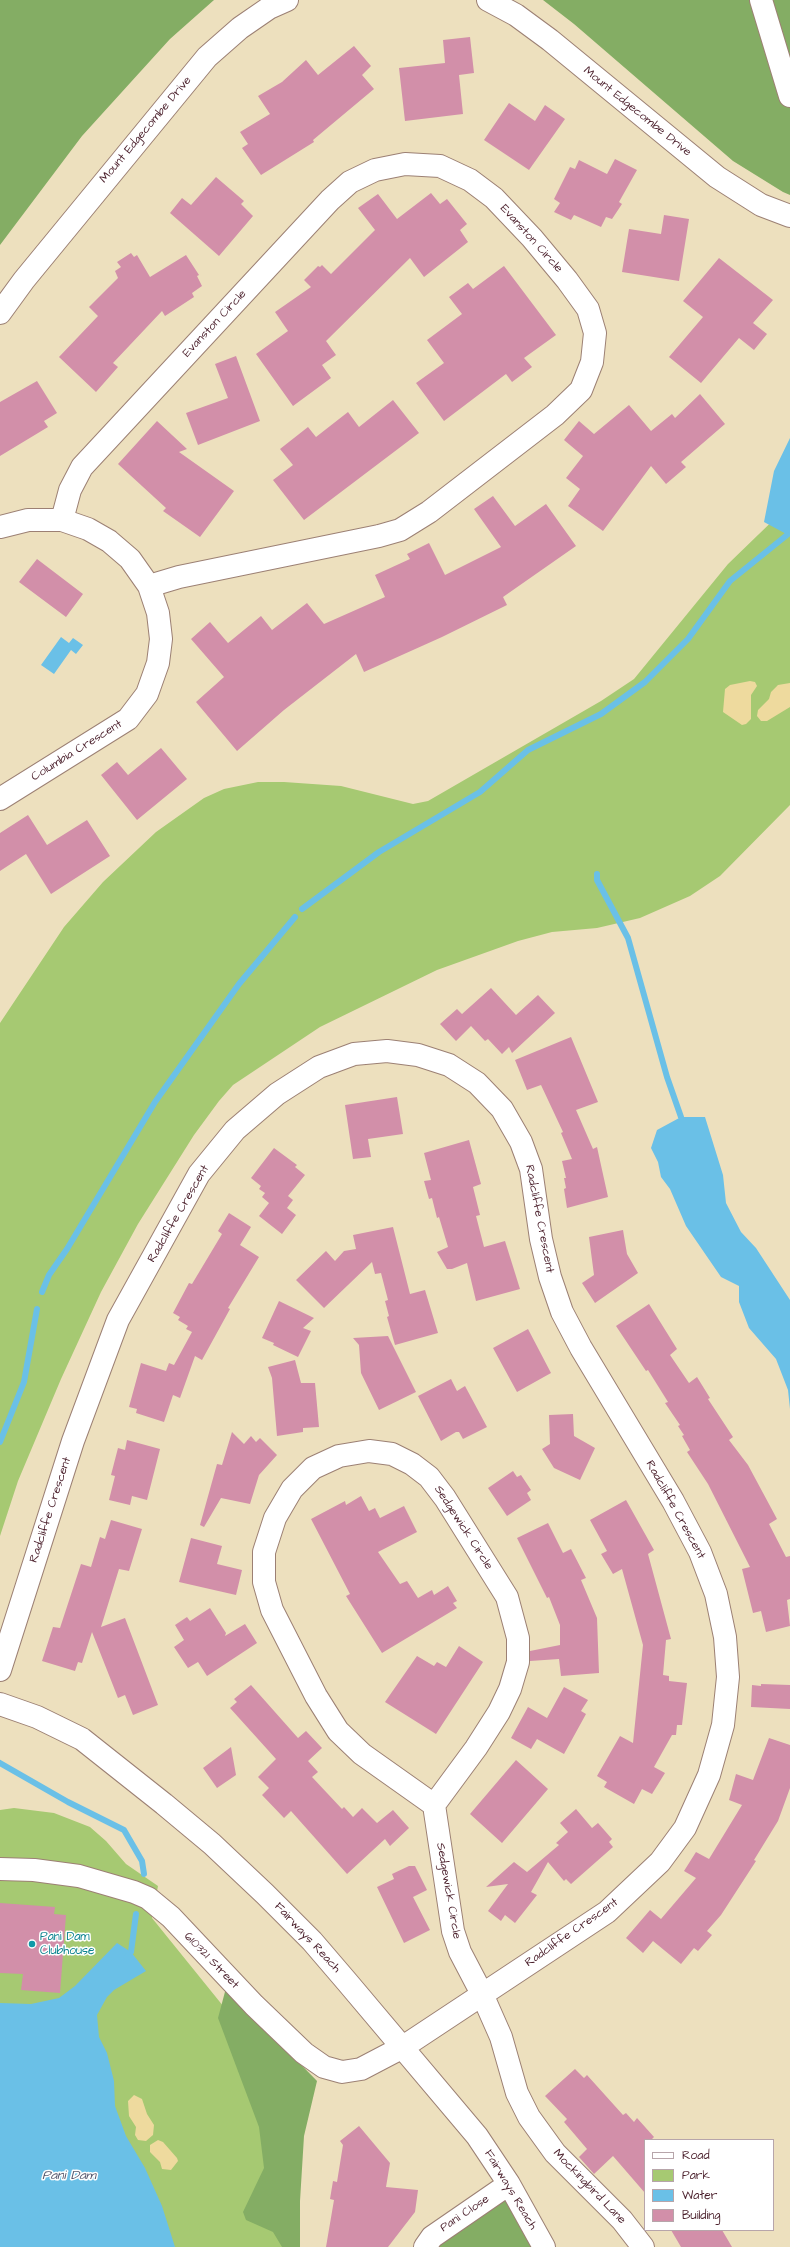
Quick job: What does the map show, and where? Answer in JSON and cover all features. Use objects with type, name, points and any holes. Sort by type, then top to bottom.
[{"type":"street","name":"Mount Edgecombe Drive","points":[[0,313],[24,280],[207,57],[240,28],[269,8],[287,0]]},
{"type":"street","name":"Mount Edgecombe Drive","points":[[488,0],[516,15],[550,40],[716,177],[762,205],[790,216]]},
{"type":"street","points":[[761,0],[790,96]]},
{"type":"street","name":"Evanston Circle","points":[[62,520],[70,490],[82,467],[330,200],[350,182],[375,170],[405,164],[440,166],[470,180],[494,198],[532,238],[567,280],[588,309],[595,333],[592,362],[580,390],[555,415],[429,512],[400,530],[379,536],[179,577],[149,586]]},
{"type":"street","name":"Mount Edgecombe Drive","points":[[0,297],[24,280]]},
{"type":"street","name":"Columbia Crescent","points":[[0,527],[28,520],[62,520],[88,529],[109,541],[130,559],[149,586],[158,614],[162,639],[158,663],[147,694],[128,719],[0,799]]},
{"type":"street","name":"Radcliffe Crescent","points":[[0,1670],[73,1441],[118,1320],[199,1174],[235,1130],[277,1094],[319,1067],[354,1054],[387,1052],[418,1055],[449,1065],[478,1082],[502,1109],[521,1142],[531,1169],[541,1239],[550,1277],[562,1312],[581,1348],[673,1501],[700,1552],[716,1594],[725,1637],[728,1676],[723,1726],[709,1775],[684,1828],[660,1862],[607,1912],[403,2047]]},
{"type":"street","name":"Sedgewick Circle","points":[[434,1805],[362,1754],[338,1731],[316,1696],[272,1610],[264,1582],[264,1552],[279,1512],[292,1489],[313,1468],[339,1456],[370,1451],[392,1454],[412,1464],[429,1477],[445,1498],[507,1597],[514,1617],[518,1638],[518,1662],[510,1689],[499,1712],[476,1748],[434,1805],[453,1931],[460,1952],[482,1994]]},
{"type":"street","name":"Fairways Reach","points":[[0,1704],[38,1717],[82,1739],[206,1839],[312,1941],[477,2136],[509,2184],[544,2247]]},
{"type":"street","name":"610321 Street","points":[[0,1869],[34,1870],[79,1876],[128,1890],[148,1898],[171,1918],[254,2005],[304,2053],[324,2067],[342,2072],[361,2069],[403,2047]]},
{"type":"street","name":"Mockingbird Lane","points":[[482,1994],[500,2037],[517,2093],[529,2117],[555,2153],[622,2220],[643,2247]]},
{"type":"street","name":"Pani Close","points":[[425,2247],[438,2233],[509,2184]]},
{"type":"green space","points":[[0,0],[214,0],[170,39],[82,136],[0,245]]},
{"type":"green space","points":[[543,0],[790,0],[790,195],[733,161],[574,24]]},
{"type":"green space","points":[[790,504],[790,805],[720,876],[690,896],[640,918],[597,928],[552,932],[518,941],[437,970],[320,1027],[233,1085],[194,1135],[138,1224],[101,1292],[61,1379],[18,1481],[0,1536],[0,1023],[64,927],[103,882],[156,832],[204,798],[224,789],[258,782],[284,782],[341,786],[413,804],[428,801],[601,701],[634,679],[728,564]]},
{"type":"green space","points":[[14,1808],[54,1813],[90,1827],[106,1841],[126,1864],[158,1886],[152,1918],[232,2017],[294,2247],[0,2247],[0,1810]]},
{"type":"green space","points":[[226,1988],[317,2081],[304,2136],[300,2201],[300,2247],[282,2247],[273,2232],[246,2220],[243,2212],[264,2168],[259,2127],[218,2018]]},
{"type":"green space","points":[[505,2195],[532,2247],[435,2247]]},
{"type":"sand","points":[[750,681],[755,682],[757,686],[751,695],[751,719],[746,724],[742,725],[723,712],[725,689],[730,685]]},
{"type":"sand","points":[[790,683],[790,707],[767,721],[761,721],[757,716],[758,710],[769,699],[771,692],[778,685]]},
{"type":"sand","points":[[134,2095],[142,2099],[147,2114],[154,2125],[153,2135],[146,2141],[138,2140],[135,2135],[136,2127],[129,2116],[128,2101]]},
{"type":"sand","points":[[158,2140],[163,2142],[177,2158],[178,2161],[171,2170],[162,2169],[160,2162],[150,2152],[150,2145]]},
{"type":"water","points":[[790,438],[790,536],[764,522],[774,471]]},
{"type":"water","points":[[61,637],[69,643],[73,638],[83,645],[76,654],[71,650],[54,674],[41,665]]},
{"type":"water","points":[[681,1117],[705,1117],[723,1175],[726,1203],[741,1232],[756,1248],[790,1300],[790,1409],[788,1390],[776,1359],[749,1328],[739,1302],[739,1286],[721,1277],[686,1226],[670,1189],[661,1177],[658,1162],[651,1148],[657,1130]]},
{"type":"water","name":"Pani Dam","points":[[117,1943],[131,1952],[146,1971],[114,1990],[107,1997],[97,2015],[99,2037],[107,2053],[114,2081],[115,2106],[126,2136],[145,2168],[162,2206],[175,2247],[0,2247],[0,2003],[31,2004],[59,1998],[75,1986]]},
{"type":"building","points":[[470,37],[474,73],[459,75],[463,114],[405,121],[399,68],[445,63],[443,40]]},
{"type":"building","points":[[354,46],[371,66],[362,75],[374,89],[313,140],[314,142],[261,175],[242,148],[248,144],[240,132],[270,114],[258,96],[282,82],[306,60],[318,75]]},
{"type":"building","points":[[509,103],[535,121],[545,105],[565,119],[529,170],[484,140]]},
{"type":"building","points":[[615,159],[637,170],[619,202],[622,204],[612,219],[606,217],[601,227],[574,215],[571,220],[554,212],[560,203],[554,199],[570,167],[575,169],[579,160],[607,174]]},
{"type":"building","points":[[216,177],[244,201],[241,204],[253,216],[219,256],[170,213],[182,198],[191,205]]},
{"type":"building","points":[[431,193],[440,204],[447,199],[467,224],[460,230],[468,242],[424,277],[410,258],[326,341],[336,355],[322,365],[331,378],[293,406],[256,354],[288,331],[275,312],[311,287],[304,280],[318,266],[320,267],[322,265],[331,274],[375,230],[358,208],[378,194],[397,219]]},
{"type":"building","points":[[664,215],[689,219],[679,281],[622,272],[629,229],[661,234]]},
{"type":"building","points":[[131,253],[134,257],[137,255],[150,277],[186,255],[199,275],[197,276],[202,286],[192,293],[194,297],[165,316],[162,311],[113,363],[118,367],[96,392],[59,357],[98,316],[89,307],[118,278],[115,271],[121,267],[117,262]]},
{"type":"building","points":[[719,258],[773,300],[753,323],[767,334],[754,350],[739,338],[701,383],[669,357],[703,317],[683,301]]},
{"type":"building","points":[[504,266],[556,335],[524,358],[532,367],[512,382],[506,374],[444,421],[416,383],[444,363],[427,340],[462,314],[449,297],[468,283],[473,289]]},
{"type":"building","points":[[236,356],[260,421],[198,445],[186,413],[228,398],[215,364]]},
{"type":"building","points":[[37,381],[57,413],[44,421],[48,427],[0,456],[0,402]]},
{"type":"building","points":[[700,394],[725,424],[681,462],[686,467],[666,484],[651,466],[603,531],[568,506],[580,489],[566,478],[583,456],[564,440],[579,421],[594,434],[629,405],[651,431],[672,414],[675,418]]},
{"type":"building","points":[[393,400],[419,433],[304,520],[273,480],[293,465],[280,449],[308,427],[316,437],[348,412],[359,427]]},
{"type":"building","points":[[157,421],[187,449],[179,452],[234,491],[200,537],[163,511],[166,508],[118,464]]},
{"type":"building","points":[[493,496],[515,526],[546,504],[576,546],[503,597],[507,605],[442,637],[364,672],[356,654],[284,710],[237,751],[196,702],[224,677],[191,639],[210,622],[228,643],[261,616],[272,630],[307,603],[324,624],[385,597],[375,575],[410,559],[407,554],[429,543],[445,575],[501,547],[474,509]]},
{"type":"building","points":[[37,559],[83,594],[66,617],[19,582]]},
{"type":"building","points":[[161,748],[187,779],[137,820],[101,775],[117,762],[128,775]]},
{"type":"building","points":[[28,815],[47,845],[87,820],[110,856],[51,894],[26,854],[0,871],[0,833]]},
{"type":"building","points":[[491,988],[516,1015],[538,995],[555,1013],[512,1053],[509,1047],[502,1054],[488,1039],[485,1041],[471,1026],[456,1041],[440,1024],[457,1009],[462,1014]]},
{"type":"building","points":[[571,1037],[598,1102],[576,1110],[593,1149],[597,1147],[608,1197],[567,1208],[564,1189],[566,1188],[564,1178],[566,1178],[562,1161],[572,1159],[561,1133],[563,1132],[541,1085],[527,1090],[515,1060]]},
{"type":"building","points":[[397,1097],[403,1134],[368,1139],[371,1157],[353,1159],[345,1105]]},
{"type":"building","points":[[469,1140],[481,1184],[473,1187],[480,1215],[476,1216],[484,1247],[505,1241],[520,1289],[476,1301],[467,1263],[452,1269],[447,1269],[437,1252],[448,1247],[439,1217],[437,1218],[432,1198],[429,1199],[424,1181],[431,1180],[424,1153]]},
{"type":"building","points":[[274,1148],[297,1165],[295,1167],[305,1175],[288,1196],[293,1200],[287,1208],[296,1215],[282,1234],[259,1216],[269,1203],[262,1197],[265,1193],[259,1189],[261,1186],[251,1178]]},
{"type":"building","points":[[229,1213],[251,1227],[240,1245],[259,1257],[228,1308],[230,1309],[202,1360],[195,1356],[180,1398],[173,1395],[164,1422],[136,1413],[137,1409],[129,1407],[141,1363],[166,1371],[169,1363],[174,1365],[192,1332],[186,1329],[188,1326],[178,1320],[180,1317],[173,1313],[189,1283],[192,1284],[222,1234],[218,1231]]},
{"type":"building","points":[[393,1227],[410,1294],[425,1290],[438,1333],[395,1345],[387,1317],[389,1316],[385,1301],[388,1300],[381,1273],[375,1274],[372,1262],[324,1308],[296,1280],[326,1251],[335,1261],[344,1251],[356,1249],[353,1235]]},
{"type":"building","points":[[623,1230],[627,1254],[638,1273],[595,1303],[582,1283],[594,1275],[589,1237]]},
{"type":"building","points":[[279,1301],[314,1318],[303,1328],[311,1331],[298,1357],[262,1338]]},
{"type":"building","points":[[649,1304],[677,1349],[670,1355],[689,1383],[697,1377],[710,1398],[708,1399],[733,1437],[729,1440],[748,1465],[777,1519],[769,1524],[786,1557],[790,1556],[790,1599],[787,1600],[790,1626],[766,1632],[761,1611],[753,1613],[742,1569],[750,1567],[708,1484],[687,1452],[690,1450],[682,1436],[684,1435],[678,1426],[680,1425],[665,1403],[668,1402],[648,1370],[646,1371],[616,1326]]},
{"type":"building","points":[[528,1329],[551,1373],[517,1392],[493,1348]]},
{"type":"building","points":[[388,1336],[416,1392],[379,1410],[361,1373],[359,1345],[353,1338]]},
{"type":"building","points":[[295,1360],[301,1383],[315,1383],[319,1427],[303,1428],[303,1432],[277,1436],[272,1378],[268,1367]]},
{"type":"building","points":[[451,1379],[457,1391],[465,1386],[487,1427],[463,1439],[459,1432],[456,1432],[441,1441],[418,1396]]},
{"type":"building","points":[[573,1414],[574,1436],[595,1448],[580,1480],[554,1468],[542,1449],[550,1444],[549,1415]]},
{"type":"building","points":[[232,1432],[244,1444],[251,1436],[256,1442],[260,1438],[277,1455],[259,1475],[250,1504],[221,1498],[204,1527],[200,1525],[217,1464],[222,1465]]},
{"type":"building","points":[[127,1440],[160,1449],[147,1500],[132,1496],[130,1505],[109,1500],[115,1476],[111,1475],[118,1448],[125,1450]]},
{"type":"building","points":[[513,1471],[517,1477],[521,1475],[531,1490],[527,1493],[531,1500],[507,1516],[488,1488]]},
{"type":"building","points":[[361,1496],[369,1511],[375,1508],[380,1518],[404,1506],[417,1532],[378,1552],[400,1584],[407,1581],[418,1598],[432,1590],[434,1595],[448,1586],[457,1601],[453,1603],[457,1608],[382,1653],[346,1596],[350,1594],[311,1519],[345,1501],[346,1505]]},
{"type":"building","points":[[626,1500],[654,1550],[648,1554],[671,1639],[666,1640],[663,1675],[669,1676],[669,1681],[687,1683],[682,1725],[677,1725],[676,1735],[672,1735],[654,1767],[665,1773],[652,1794],[642,1789],[634,1804],[604,1787],[607,1782],[597,1776],[620,1736],[633,1743],[643,1645],[622,1569],[613,1574],[601,1554],[607,1551],[590,1520]]},
{"type":"building","points":[[111,1520],[142,1529],[129,1571],[119,1569],[101,1627],[125,1618],[158,1705],[133,1715],[125,1695],[118,1698],[92,1632],[82,1663],[78,1662],[75,1671],[42,1661],[53,1627],[60,1628],[81,1564],[91,1567],[100,1537],[105,1539]]},
{"type":"building","points":[[548,1523],[563,1553],[571,1549],[586,1578],[581,1580],[597,1618],[599,1673],[561,1676],[559,1659],[530,1661],[530,1651],[560,1645],[560,1625],[549,1597],[547,1598],[517,1538]]},
{"type":"building","points":[[191,1538],[222,1546],[217,1564],[242,1570],[236,1595],[179,1582]]},
{"type":"building","points":[[210,1608],[226,1633],[225,1636],[245,1624],[257,1643],[207,1676],[198,1662],[188,1668],[174,1647],[184,1640],[175,1625],[187,1617],[190,1621]]},
{"type":"building","points":[[459,1646],[483,1662],[436,1734],[385,1702],[417,1656],[434,1666],[437,1662],[446,1667]]},
{"type":"building","points":[[761,1684],[790,1685],[790,1709],[751,1707],[752,1685],[761,1686]]},
{"type":"building","points":[[251,1685],[298,1738],[306,1731],[322,1748],[308,1761],[318,1772],[312,1777],[342,1809],[344,1807],[353,1817],[362,1808],[377,1823],[393,1810],[409,1828],[390,1846],[385,1839],[347,1874],[291,1811],[284,1818],[262,1795],[269,1788],[258,1777],[276,1759],[230,1708],[237,1702],[234,1699]]},
{"type":"building","points":[[564,1687],[588,1700],[581,1711],[586,1714],[564,1754],[537,1739],[531,1749],[511,1738],[528,1707],[547,1718]]},
{"type":"building","points":[[769,1738],[790,1745],[790,1788],[778,1821],[754,1860],[756,1861],[721,1915],[707,1931],[712,1935],[698,1951],[694,1948],[681,1964],[653,1941],[643,1953],[626,1938],[650,1910],[661,1919],[696,1878],[684,1871],[696,1852],[709,1859],[742,1805],[729,1800],[736,1774],[753,1780]]},
{"type":"building","points":[[231,1747],[236,1775],[217,1788],[203,1768]]},
{"type":"building","points":[[516,1760],[548,1789],[502,1843],[470,1814]]},
{"type":"building","points":[[576,1809],[592,1828],[598,1823],[612,1839],[609,1842],[613,1847],[571,1884],[566,1879],[564,1881],[548,1862],[531,1892],[537,1895],[515,1923],[505,1915],[501,1921],[488,1911],[508,1884],[486,1887],[514,1862],[527,1872],[559,1845],[556,1843],[568,1832],[560,1823]]},
{"type":"building","points":[[409,1866],[415,1866],[427,1890],[413,1897],[430,1930],[404,1943],[377,1887],[394,1879],[392,1874]]},
{"type":"building","name":"Pani Dam Clubhouse","points":[[0,1903],[55,1907],[54,1914],[66,1915],[60,1993],[21,1990],[23,1974],[0,1973]]},
{"type":"building","points":[[575,2069],[584,2078],[587,2075],[623,2115],[626,2113],[634,2122],[637,2118],[654,2137],[652,2139],[644,2139],[644,2192],[613,2156],[594,2174],[579,2157],[587,2149],[564,2122],[567,2119],[545,2096]]},
{"type":"building","points":[[359,2126],[390,2163],[386,2187],[418,2190],[415,2212],[388,2247],[326,2247],[334,2200],[330,2199],[333,2181],[337,2182],[343,2145],[340,2141]]},
{"type":"building","points":[[672,2231],[723,2231],[732,2247],[681,2247]]},
{"type":"waterway","points":[[302,909],[379,852],[480,792],[528,750],[601,714],[645,682],[688,639],[730,581],[787,535]]},
{"type":"waterway","points":[[597,874],[597,880],[628,938],[667,1077],[681,1117]]},
{"type":"waterway","points":[[42,1292],[49,1275],[67,1249],[155,1102],[239,984],[295,917]]},
{"type":"waterway","points":[[0,1442],[24,1382],[37,1309]]},
{"type":"waterway","points":[[0,1763],[68,1802],[124,1830],[142,1861],[144,1874]]},
{"type":"waterway","points":[[127,1957],[131,1952],[136,1914]]},
{"type":"place","name":"Pani Dam Clubhouse","points":[[32,1944]]}]
